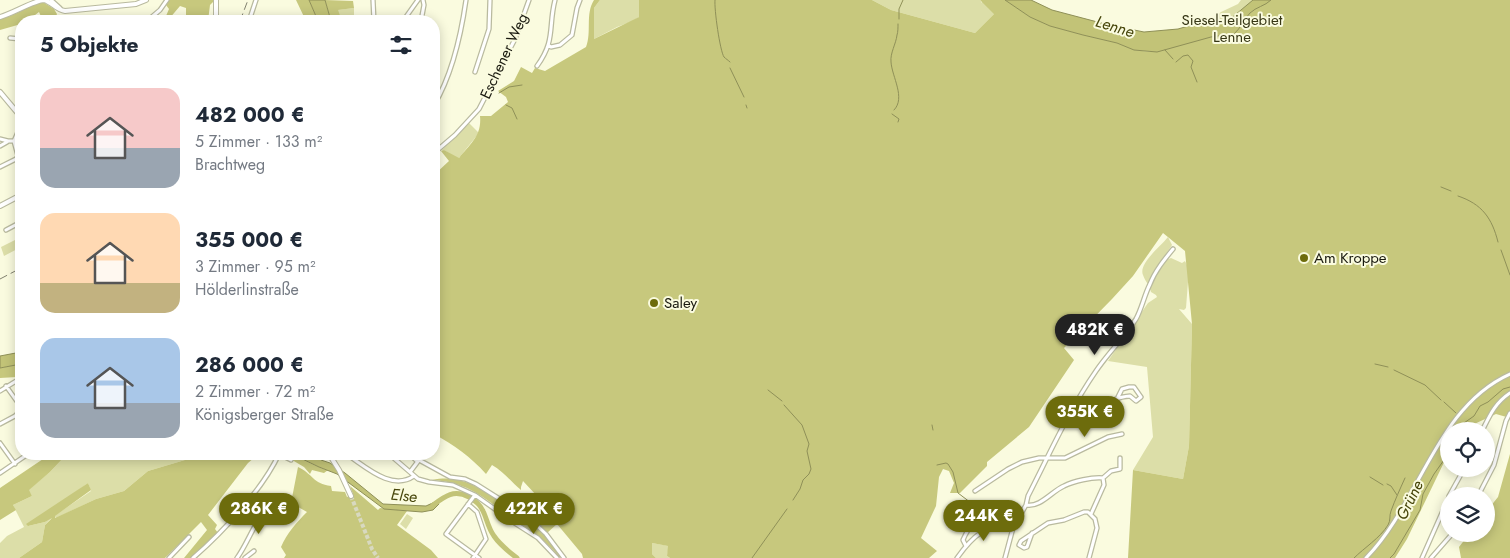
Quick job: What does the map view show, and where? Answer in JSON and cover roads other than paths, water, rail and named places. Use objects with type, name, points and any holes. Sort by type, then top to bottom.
[{"type":"main road","points":[[0,17],[39,0],[46,1],[62,11],[136,4],[146,0]]},
{"type":"main road","points":[[216,0],[216,15]]},
{"type":"main road","points":[[0,92],[15,110]]},
{"type":"main road","points":[[0,206],[15,198]]},
{"type":"main road","points":[[333,460],[351,496]]},
{"type":"street","points":[[51,0],[62,11]]},
{"type":"street","points":[[154,15],[167,0]]},
{"type":"street","points":[[251,15],[256,0]]},
{"type":"street","points":[[373,0],[374,15]]},
{"type":"street","points":[[407,15],[418,0]]},
{"type":"street","points":[[422,0],[424,5],[422,15]]},
{"type":"street","points":[[440,94],[453,59],[466,0]]},
{"type":"street","points":[[475,72],[487,39],[490,0]]},
{"type":"street","name":"Eschener Weg","points":[[440,148],[479,109],[515,39],[529,0]]},
{"type":"street","points":[[537,66],[544,57],[552,31],[554,0]]},
{"type":"street","points":[[548,45],[551,47],[560,45],[572,35],[580,0]]},
{"type":"street","points":[[10,38],[15,38]]},
{"type":"street","points":[[0,139],[8,142]]},
{"type":"street","points":[[0,146],[14,141],[15,145]]},
{"type":"street","points":[[0,166],[15,159]]},
{"type":"street","points":[[6,230],[15,225]]},
{"type":"street","points":[[1005,558],[1013,528],[1026,505],[1028,496],[1065,420],[1095,372],[1126,334],[1144,303],[1147,289],[1155,274],[1173,249]]},
{"type":"street","points":[[1366,558],[1389,530],[1437,447],[1459,415],[1487,386],[1510,374]]},
{"type":"street","points":[[0,391],[15,381]]},
{"type":"street","points":[[6,386],[15,399]]},
{"type":"street","points":[[1065,420],[1079,418],[1118,397],[1130,396],[1136,401],[1140,397],[1134,387],[1122,389],[1118,397]]},
{"type":"street","points":[[1486,422],[1492,409],[1510,393]]},
{"type":"street","points":[[1483,487],[1494,465],[1510,413]]},
{"type":"street","points":[[0,424],[15,416]]},
{"type":"street","points":[[975,490],[1017,464],[1031,459],[1065,458],[1108,437],[1122,434]]},
{"type":"street","points":[[0,443],[15,464]]},
{"type":"street","points":[[1026,505],[1034,505],[1064,486],[1096,477],[1103,478],[1111,471],[1120,469],[1120,458]]},
{"type":"street","points":[[0,473],[20,460]]},
{"type":"street","points":[[193,558],[222,530],[255,492],[275,460]]},
{"type":"street","points":[[355,460],[377,475],[388,479],[404,480],[414,476]]},
{"type":"street","points":[[396,460],[414,476],[424,481],[453,485],[474,496],[538,538],[557,558]]},
{"type":"street","points":[[410,472],[419,460],[450,476],[465,479],[528,517],[548,535],[564,558]]},
{"type":"street","points":[[1091,514],[1104,484],[1103,478]]},
{"type":"street","points":[[474,496],[446,534],[479,558]]},
{"type":"street","points":[[469,503],[477,512],[486,539],[474,556]]},
{"type":"street","points":[[237,558],[256,524],[274,504]]},
{"type":"street","points":[[966,546],[963,540],[966,531],[981,515],[996,504]]},
{"type":"street","points":[[1032,534],[1027,547],[1020,547],[1019,543],[1032,534],[1048,523],[1064,520],[1084,512],[1091,514],[1095,519],[1097,528],[1089,558]]},
{"type":"street","points":[[1422,558],[1440,517]]},
{"type":"street","points":[[957,558],[977,535],[989,528],[996,526],[1013,528]]},
{"type":"street","points":[[169,558],[188,537]]},
{"type":"street","points":[[1431,558],[1445,542]]},
{"type":"street","points":[[245,558],[254,551]]},
{"type":"waterway","points":[[715,0],[716,20],[721,47],[724,57],[730,62]]},
{"type":"waterway","points":[[899,19],[899,9],[903,0]]},
{"type":"waterway","points":[[894,110],[899,100],[899,93],[891,59],[898,24]]},
{"type":"waterway","points":[[1165,50],[1173,59]]},
{"type":"waterway","points":[[1176,62],[1183,56],[1188,55],[1193,61],[1191,67],[1197,82]]},
{"type":"waterway","points":[[730,68],[744,97]]},
{"type":"waterway","points":[[499,93],[509,87],[522,85]]},
{"type":"waterway","points":[[506,105],[512,108],[517,119]]},
{"type":"waterway","points":[[892,114],[899,119],[898,122]]},
{"type":"waterway","points":[[1441,187],[1451,191]]},
{"type":"waterway","points":[[1458,196],[1474,203],[1485,213],[1493,226],[1498,242]]},
{"type":"waterway","points":[[1501,250],[1510,275]]},
{"type":"waterway","points":[[1375,364],[1388,367]]},
{"type":"waterway","points":[[1394,370],[1425,385],[1441,400]]},
{"type":"waterway","name":"Grüne","points":[[1465,422],[1474,416],[1480,406],[1488,402],[1503,389],[1510,387]]},
{"type":"waterway","points":[[768,390],[782,401]]},
{"type":"waterway","points":[[1444,402],[1456,413]]},
{"type":"waterway","points":[[784,405],[802,425],[809,444],[807,451],[811,469],[793,500]]},
{"type":"waterway","points":[[932,425],[933,430]]},
{"type":"waterway","points":[[937,465],[948,464],[953,472],[958,493],[983,512]]},
{"type":"waterway","name":"Grüne","points":[[1390,558],[1420,510],[1423,494],[1440,466]]},
{"type":"waterway","points":[[1370,477],[1383,485]]},
{"type":"waterway","points":[[1354,558],[1385,530],[1405,478]]},
{"type":"waterway","points":[[1387,484],[1391,486],[1397,495]]},
{"type":"waterway","name":"Else","points":[[433,505],[446,496],[454,494],[469,497],[482,509],[490,530],[496,539],[517,558]]},
{"type":"waterway","points":[[752,558],[787,509]]},
{"type":"waterway","points":[[986,514],[997,523]]},
{"type":"tunnel","points":[[351,496],[372,549],[378,558]]},
{"type":"railway","points":[[242,15],[248,0]]},
{"type":"railway","points":[[0,279],[15,271]]},
{"type":"place","name":"Am Kroppe","points":[[1304,258]]},
{"type":"place","name":"Saley","points":[[654,303]]},
{"type":"park label","name":"Siesel-Teilgebiet Lenne","points":[[1232,28]]},
{"type":"water label","name":"Lenne","points":[[1115,26]]}]
